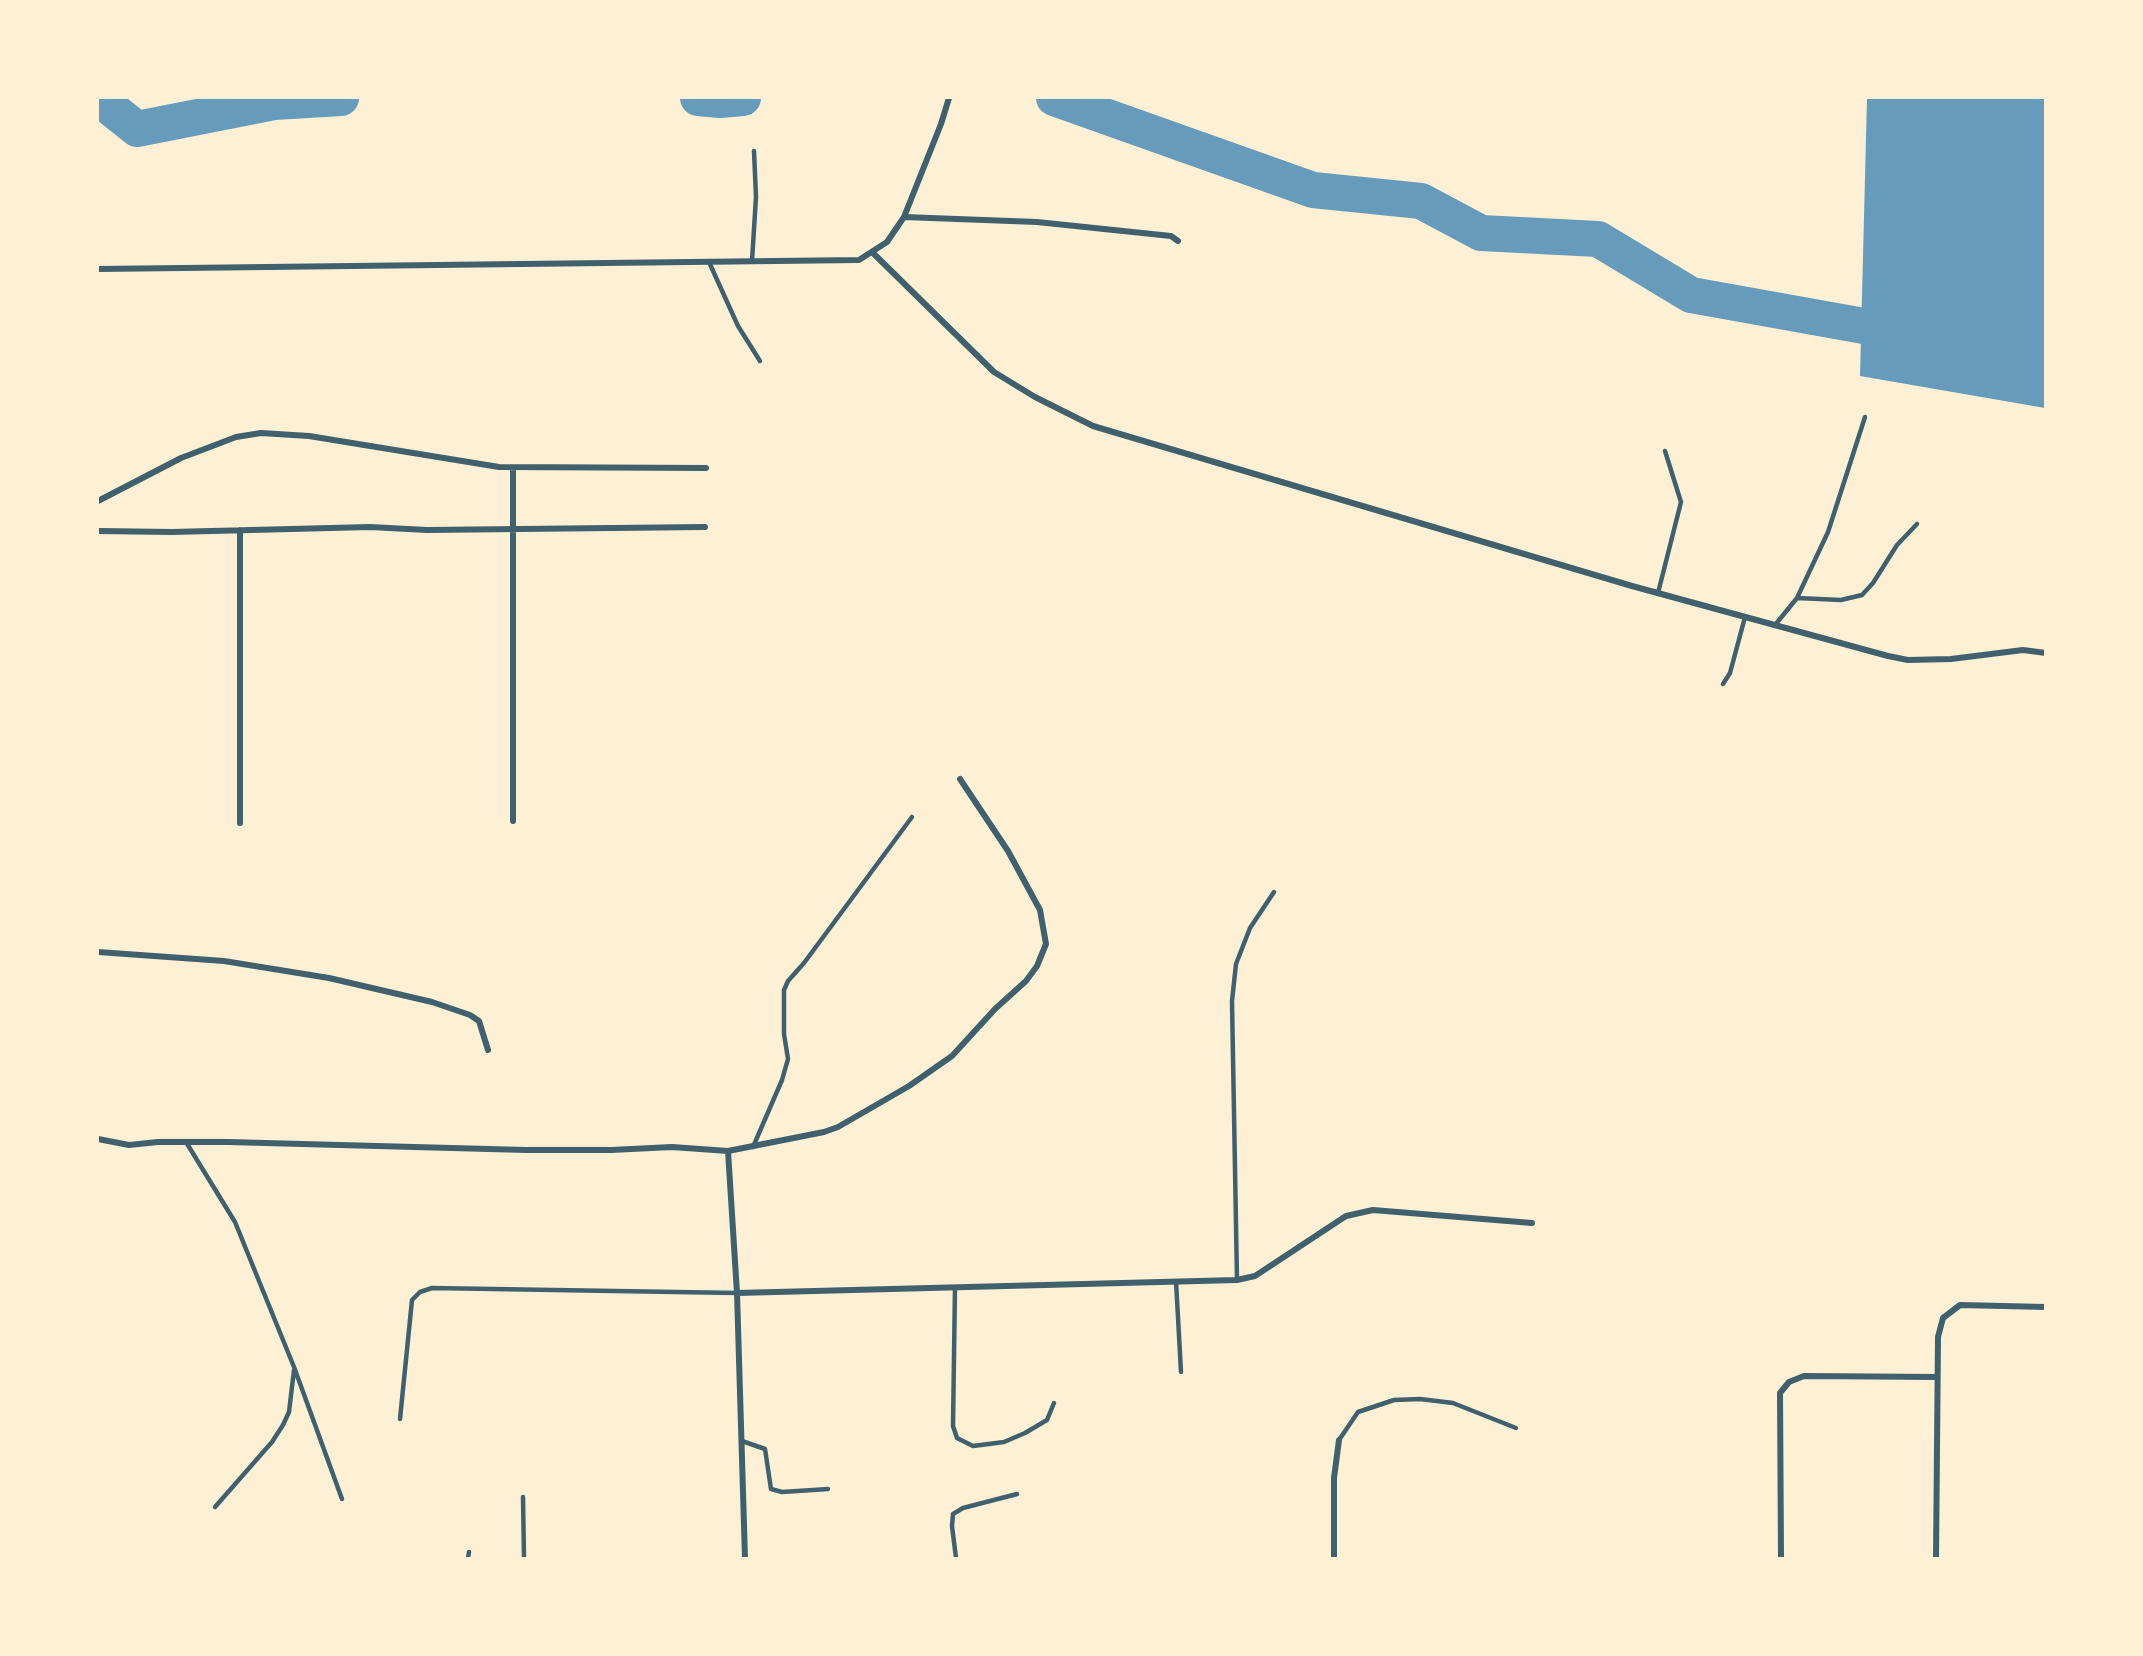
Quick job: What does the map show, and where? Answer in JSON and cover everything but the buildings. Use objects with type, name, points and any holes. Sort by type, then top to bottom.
[{"type":"street","points":[[98,269],[859,260],[887,242],[904,217],[949,98]]},
{"type":"street","points":[[904,217],[1037,222],[1171,236],[1178,241]]},
{"type":"street","points":[[873,253],[994,372],[1035,397],[1093,426],[1583,571],[1908,660],[1951,659],[2023,650],[2046,653]]},
{"type":"street","points":[[98,501],[181,458],[236,437],[261,433],[309,436],[468,463],[513,468],[706,468]]},
{"type":"street","points":[[513,468],[513,821]]},
{"type":"street","points":[[98,531],[172,532],[370,527],[512,530],[705,527]]},
{"type":"street","points":[[240,530],[240,823]]},
{"type":"street","points":[[98,1139],[129,1145],[186,1142],[526,1150],[672,1147],[728,1151],[824,1132],[838,1127],[909,1086],[952,1056],[995,1009],[1017,991],[1037,966],[1046,944],[1040,910],[1008,851],[960,779]]},
{"type":"street","points":[[98,952],[224,961],[329,978],[432,1002],[470,1015],[479,1021],[488,1050]]},
{"type":"street","points":[[728,1151],[737,1293],[746,1558]]},
{"type":"street","points":[[737,1293],[1237,1280],[1255,1276],[1346,1216],[1373,1210],[1532,1223]]},
{"type":"street","points":[[1936,1558],[1938,1337],[1943,1318],[1960,1305],[2046,1307]]},
{"type":"street","points":[[1781,1558],[1780,1393],[1790,1382],[1804,1376],[1937,1377]]},
{"type":"street","points":[[1334,1558],[1334,1478],[1339,1440]]},
{"type":"lane","points":[[752,261],[756,197],[754,151]]},
{"type":"lane","points":[[709,262],[738,326],[760,361]]},
{"type":"lane","points":[[1775,625],[1797,597],[1828,532],[1865,417]]},
{"type":"lane","points":[[1658,592],[1681,502],[1665,451]]},
{"type":"lane","points":[[1797,597],[1841,600],[1862,595],[1873,583],[1898,545],[1917,524]]},
{"type":"lane","points":[[1723,684],[1730,673],[1745,617]]},
{"type":"lane","points":[[753,1147],[782,1080],[788,1059],[784,1034],[784,990],[788,981],[804,963],[912,817]]},
{"type":"lane","points":[[1237,1280],[1232,1001],[1236,964],[1250,928],[1274,892]]},
{"type":"lane","points":[[186,1142],[235,1222],[294,1367],[342,1499]]},
{"type":"lane","points":[[1176,1281],[1180,1372]]},
{"type":"lane","points":[[955,1287],[953,1426],[957,1438],[973,1446],[1004,1442],[1047,1420],[1054,1403]]},
{"type":"lane","points":[[400,1419],[412,1300],[420,1292],[432,1288],[737,1293]]},
{"type":"lane","points":[[214,1507],[272,1442],[283,1425],[289,1412],[294,1367]]},
{"type":"lane","points":[[1339,1440],[1358,1412],[1394,1400],[1420,1399],[1453,1403],[1516,1428]]},
{"type":"lane","points":[[742,1441],[765,1449],[771,1489],[782,1492],[828,1489]]},
{"type":"lane","points":[[956,1558],[952,1526],[953,1514],[963,1508],[1017,1494]]},
{"type":"lane","points":[[524,1497],[524,1558]]},
{"type":"lane","points":[[468,1558],[469,1552]]},
{"type":"water","points":[[1867,98],[2045,98],[2045,408],[1860,376]]},
{"type":"waterway","points":[[98,98],[137,129],[274,102],[341,98]]},
{"type":"waterway","points":[[698,98],[720,100],[743,98]]},
{"type":"waterway","points":[[1054,98],[1313,190],[1421,201],[1481,233],[1598,239],[1691,295],[1886,330],[1909,337]]}]
